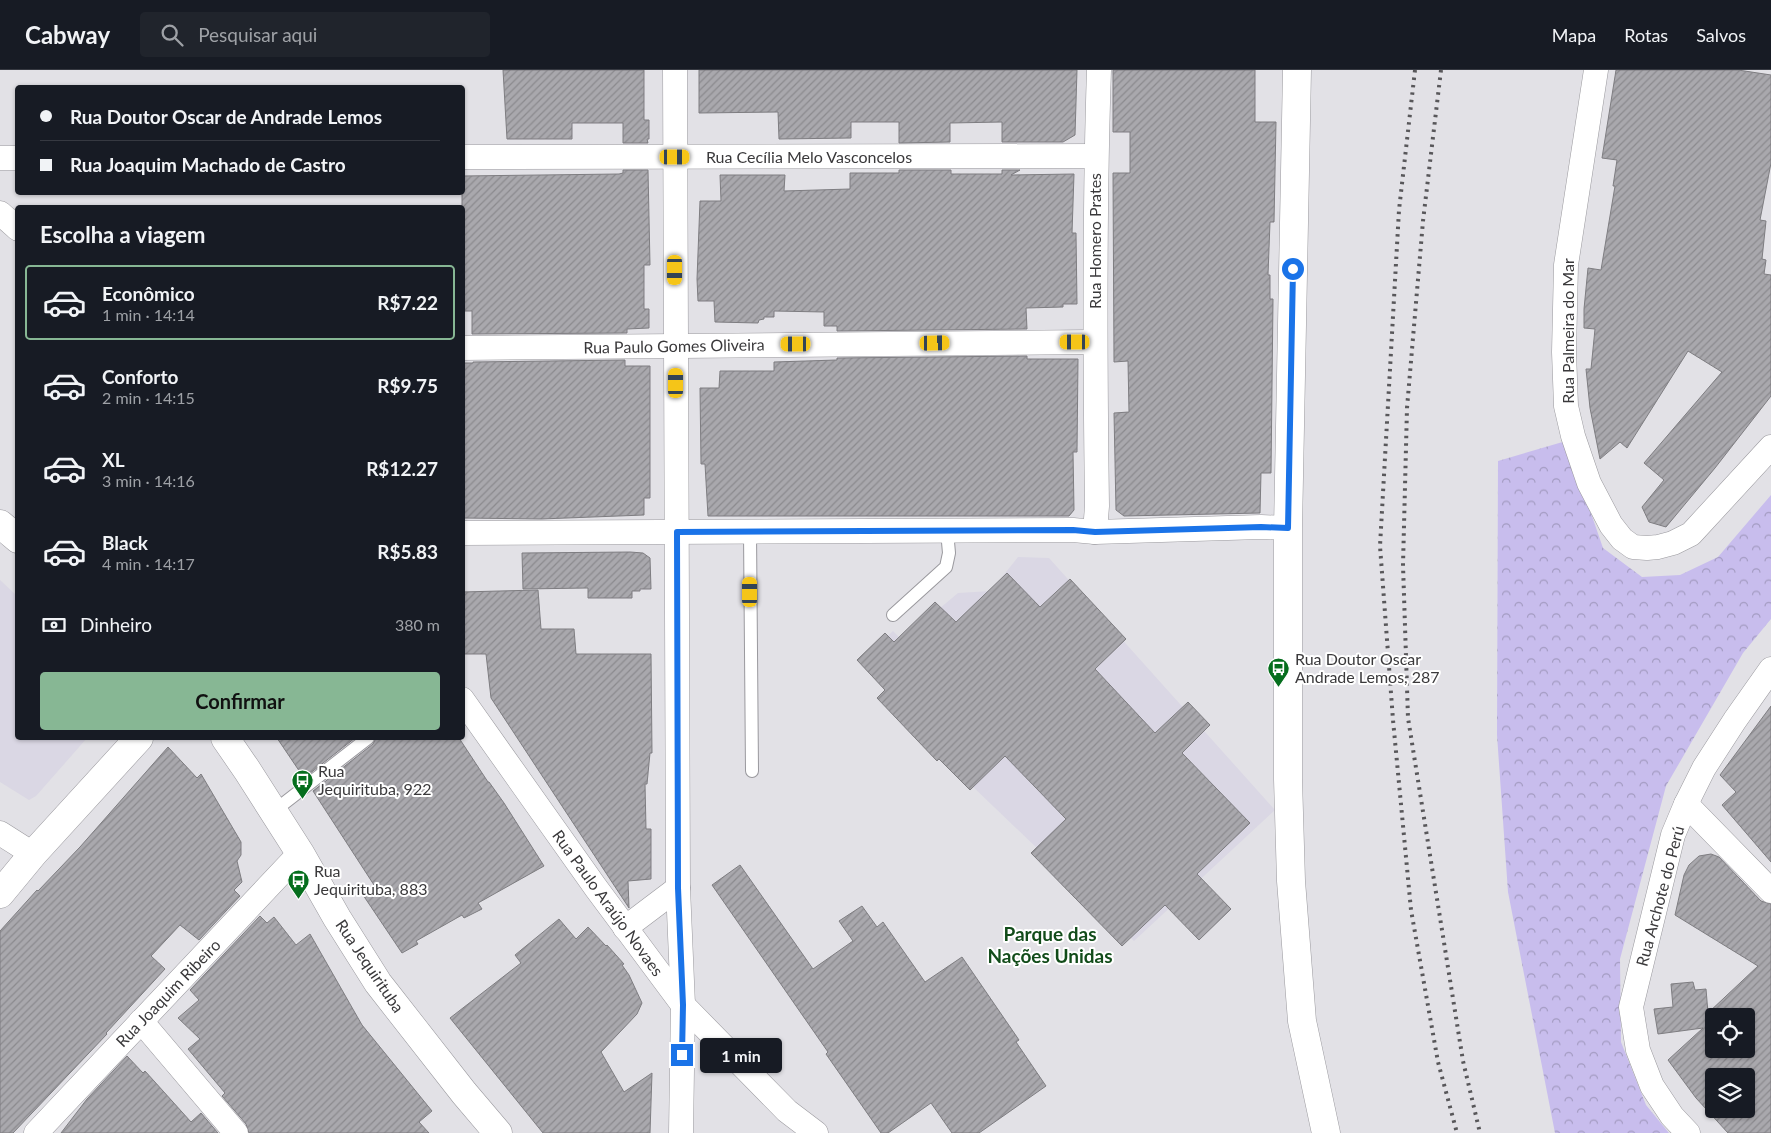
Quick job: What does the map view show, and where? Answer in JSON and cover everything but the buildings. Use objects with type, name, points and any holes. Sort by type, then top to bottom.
[{"type":"street","points":[[675,70],[678,888],[683,1005],[681,1133]]},
{"type":"street","name":"Rua Homero Prates","points":[[1095,532],[1097,506],[1095,342],[1096,156],[1099,70]]},
{"type":"street","points":[[1297,70],[1288,528],[1288,779],[1291,882],[1302,1021],[1326,1133]]},
{"type":"street","name":"Rua Palmeira do Mar","points":[[1596,70],[1566,265],[1564,342],[1566,406],[1573,436],[1589,483],[1611,525],[1622,539],[1633,547],[1658,547],[1691,534],[1771,447]]},
{"type":"street","name":"Rua Cecília Melo Vasconcelos","points":[[465,157],[1096,156]]},
{"type":"street","points":[[0,158],[15,158]]},
{"type":"street","points":[[0,213],[15,227]]},
{"type":"street","name":"Rua Paulo Gomes Oliveira","points":[[465,348],[1095,342]]},
{"type":"street","points":[[0,524],[15,536]]},
{"type":"street","points":[[465,533],[1073,530],[1095,532],[1261,527],[1288,528]]},
{"type":"street","name":"Rua Archote do Perú","points":[[1688,1133],[1672,1116],[1652,1086],[1638,1050],[1631,1007],[1673,835],[1704,768],[1771,669]]},
{"type":"street","name":"Rua Paulo Araújo Novaes","points":[[465,703],[625,928],[683,1005],[787,1111],[816,1133]]},
{"type":"street","points":[[1,891],[137,740]]},
{"type":"street","name":"Rua Jequirituba","points":[[226,740],[300,853],[337,918],[378,983],[464,1093],[498,1133]]},
{"type":"street","points":[[1686,804],[1771,891]]},
{"type":"street","points":[[0,833],[33,854]]},
{"type":"street","name":"Rua Joaquim Ribeiro","points":[[36,1133],[300,853]]},
{"type":"street","points":[[625,928],[678,888]]},
{"type":"street","points":[[141,1021],[236,1133]]},
{"type":"lane","points":[[893,614],[946,567],[949,554],[947,531]]},
{"type":"lane","points":[[750,532],[752,772]]},
{"type":"lane","points":[[274,812],[365,740]]},
{"type":"shaded area","points":[[1018,557],[1049,558],[1275,810],[1134,941],[899,716],[896,690],[862,661],[893,631],[902,640],[958,593],[991,591]]},
{"type":"shaded area","points":[[0,580],[15,594],[15,740],[85,740],[36,796],[29,800],[0,782]]},
{"type":"green space","points":[[1566,441],[1603,548],[1642,577],[1680,575],[1718,557],[1771,495],[1771,619],[1743,653],[1666,786],[1620,959],[1621,1042],[1646,1105],[1669,1133],[1555,1133],[1508,892],[1497,735],[1498,461]]},
{"type":"railway","points":[[1415,70],[1399,210],[1380,546],[1393,720],[1411,910],[1438,1062],[1457,1133]]},
{"type":"railway","points":[[1441,70],[1423,221],[1407,408],[1403,565],[1408,718],[1463,1061],[1480,1133]]},
{"type":"place","name":"Rua Doutor Oscar Andrade Lemos, 287","points":[[1279,687]]},
{"type":"place","name":"Rua Jequirituba, 922","points":[[302,799]]},
{"type":"place","name":"Rua Jequirituba, 883","points":[[298,899]]},
{"type":"district","name":"Parque das Nações Unidas","points":[[1050,945]]},
{"type":"route","points":[[682,1055],[683,1005],[678,888],[677,532],[1073,530],[1095,532],[1261,527],[1288,528],[1293,269]]}]
